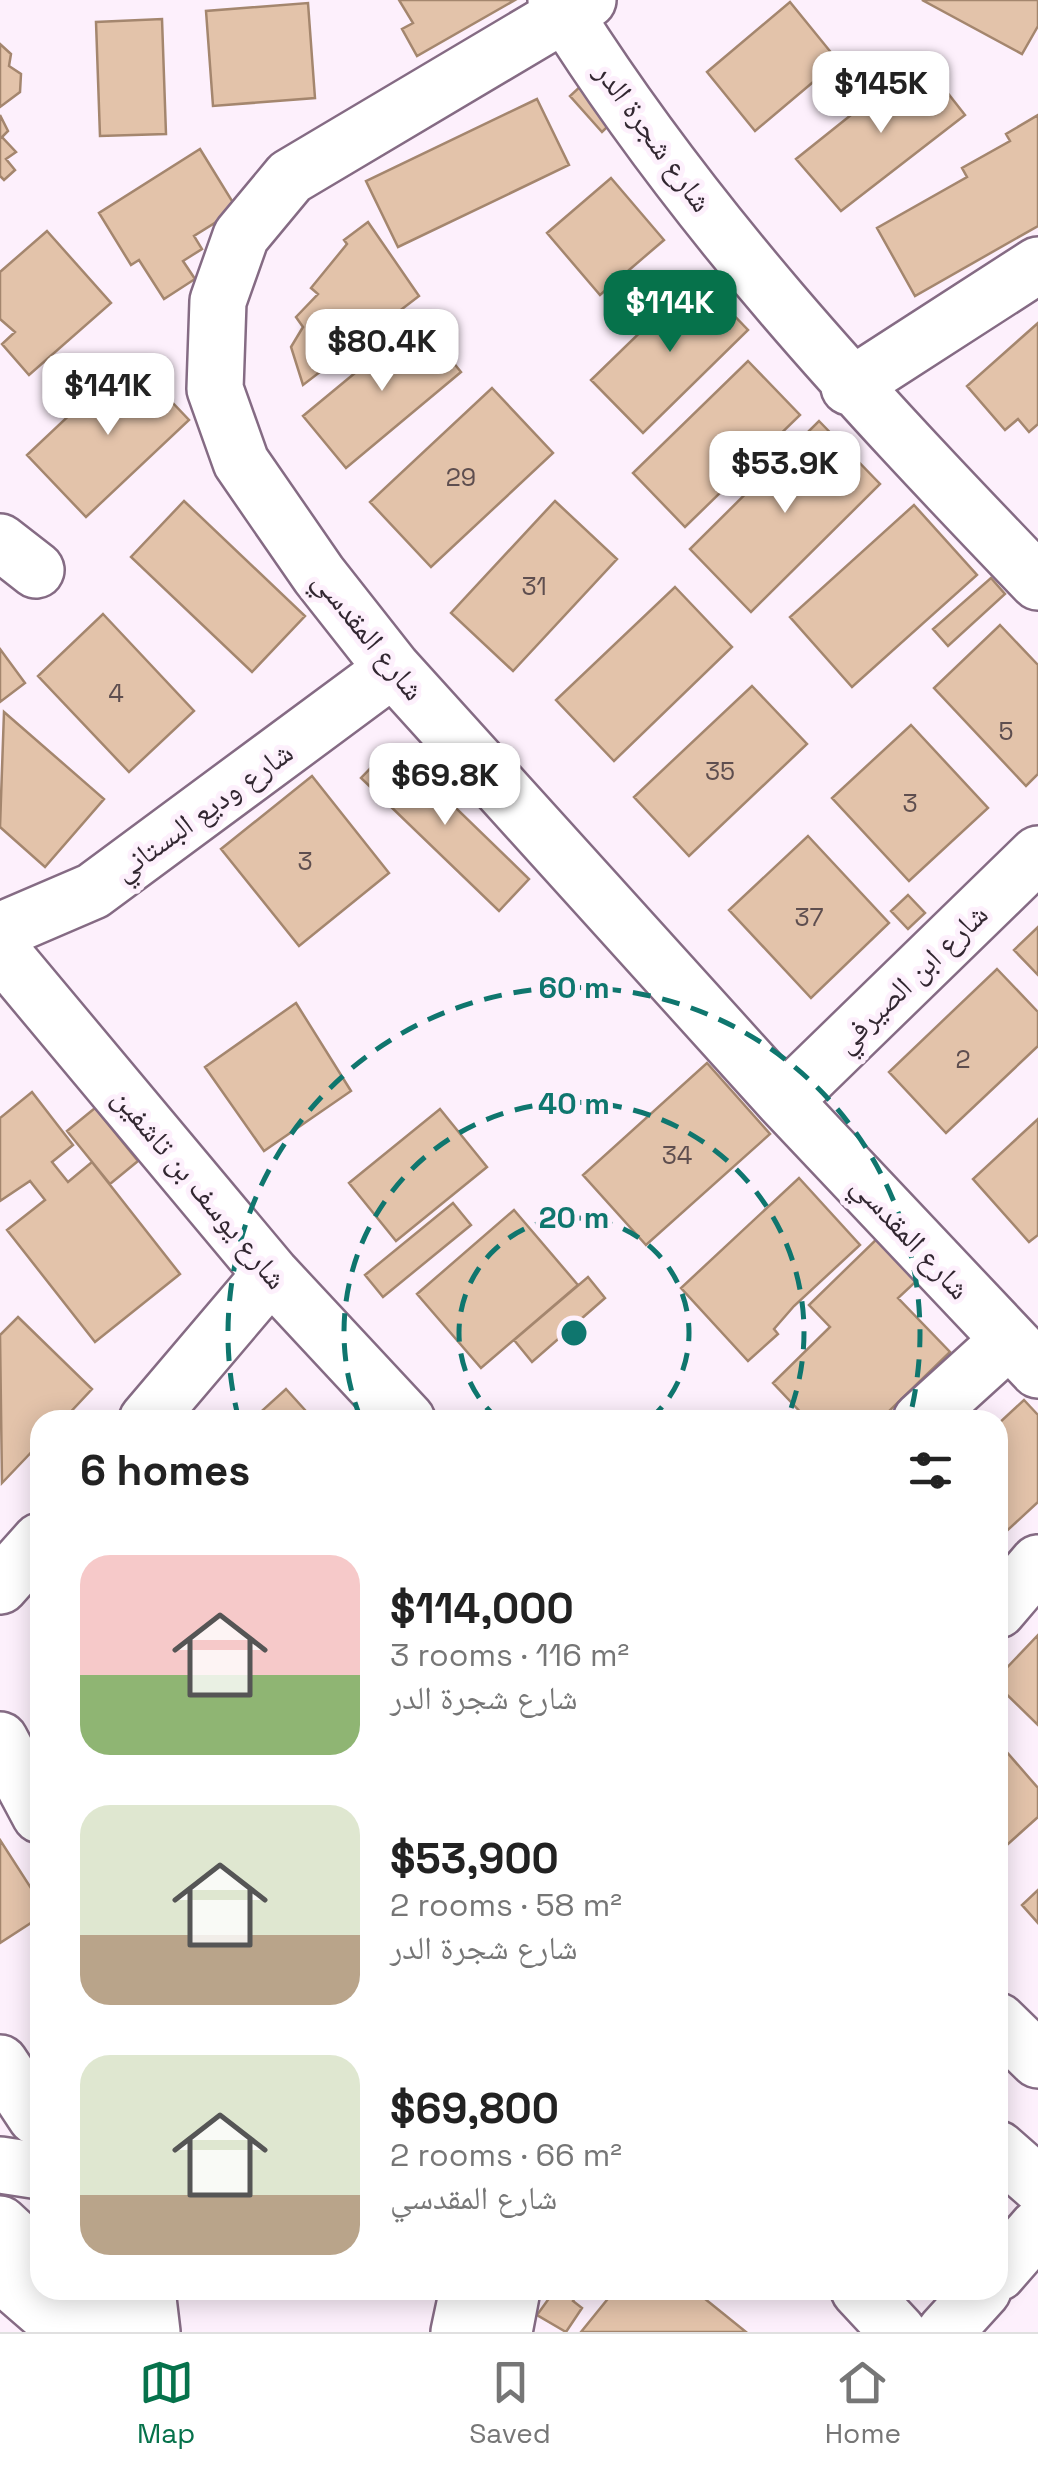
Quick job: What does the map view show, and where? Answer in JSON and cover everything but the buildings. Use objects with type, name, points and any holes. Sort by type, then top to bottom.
[{"type":"main road","name":"شارع شجرة الدر","points":[[570,5],[750,270],[850,386],[1038,582]]},
{"type":"main road","name":"شارع المقدسي","points":[[570,5],[290,176],[241,236],[218,301],[215,388],[241,462],[318,575],[394,669],[784,1102],[1023,1355]]},
{"type":"main road","points":[[850,386],[1038,265]]},
{"type":"main road","name":"شارع وديع البستاني","points":[[0,931],[93,891],[394,669]]},
{"type":"main road","name":"شارع ابن الصيرفي","points":[[784,1102],[1038,854]]},
{"type":"main road","name":"شارع يوسف بن تاشفين","points":[[0,950],[271,1274],[398,1410]]},
{"type":"main road","points":[[155,1410],[271,1274]]},
{"type":"main road","points":[[937,1410],[1023,1355]]},
{"type":"main road","points":[[0,1586],[30,1552]]},
{"type":"main road","points":[[1008,1598],[1038,1563]]},
{"type":"main road","points":[[0,1740],[30,1797]]},
{"type":"main road","points":[[1008,2031],[1038,2060]]},
{"type":"main road","points":[[0,2064],[30,2107]]},
{"type":"main road","points":[[1008,2158],[1038,2184]]},
{"type":"main road","points":[[0,2166],[30,2170]]},
{"type":"main road","points":[[0,2224],[30,2252]]},
{"type":"main road","points":[[1008,2262],[1038,2227]]},
{"type":"main road","points":[[0,2273],[30,2299]]},
{"type":"main road","points":[[31,2300],[68,2332]]},
{"type":"main road","points":[[82,2300],[116,2332]]},
{"type":"main road","points":[[148,2300],[152,2332]]},
{"type":"main road","points":[[458,2332],[466,2300]]},
{"type":"main road","points":[[504,2332],[510,2300]]},
{"type":"main road","points":[[868,2300],[898,2332]]},
{"type":"main road","points":[[945,2332],[973,2300]]}]
